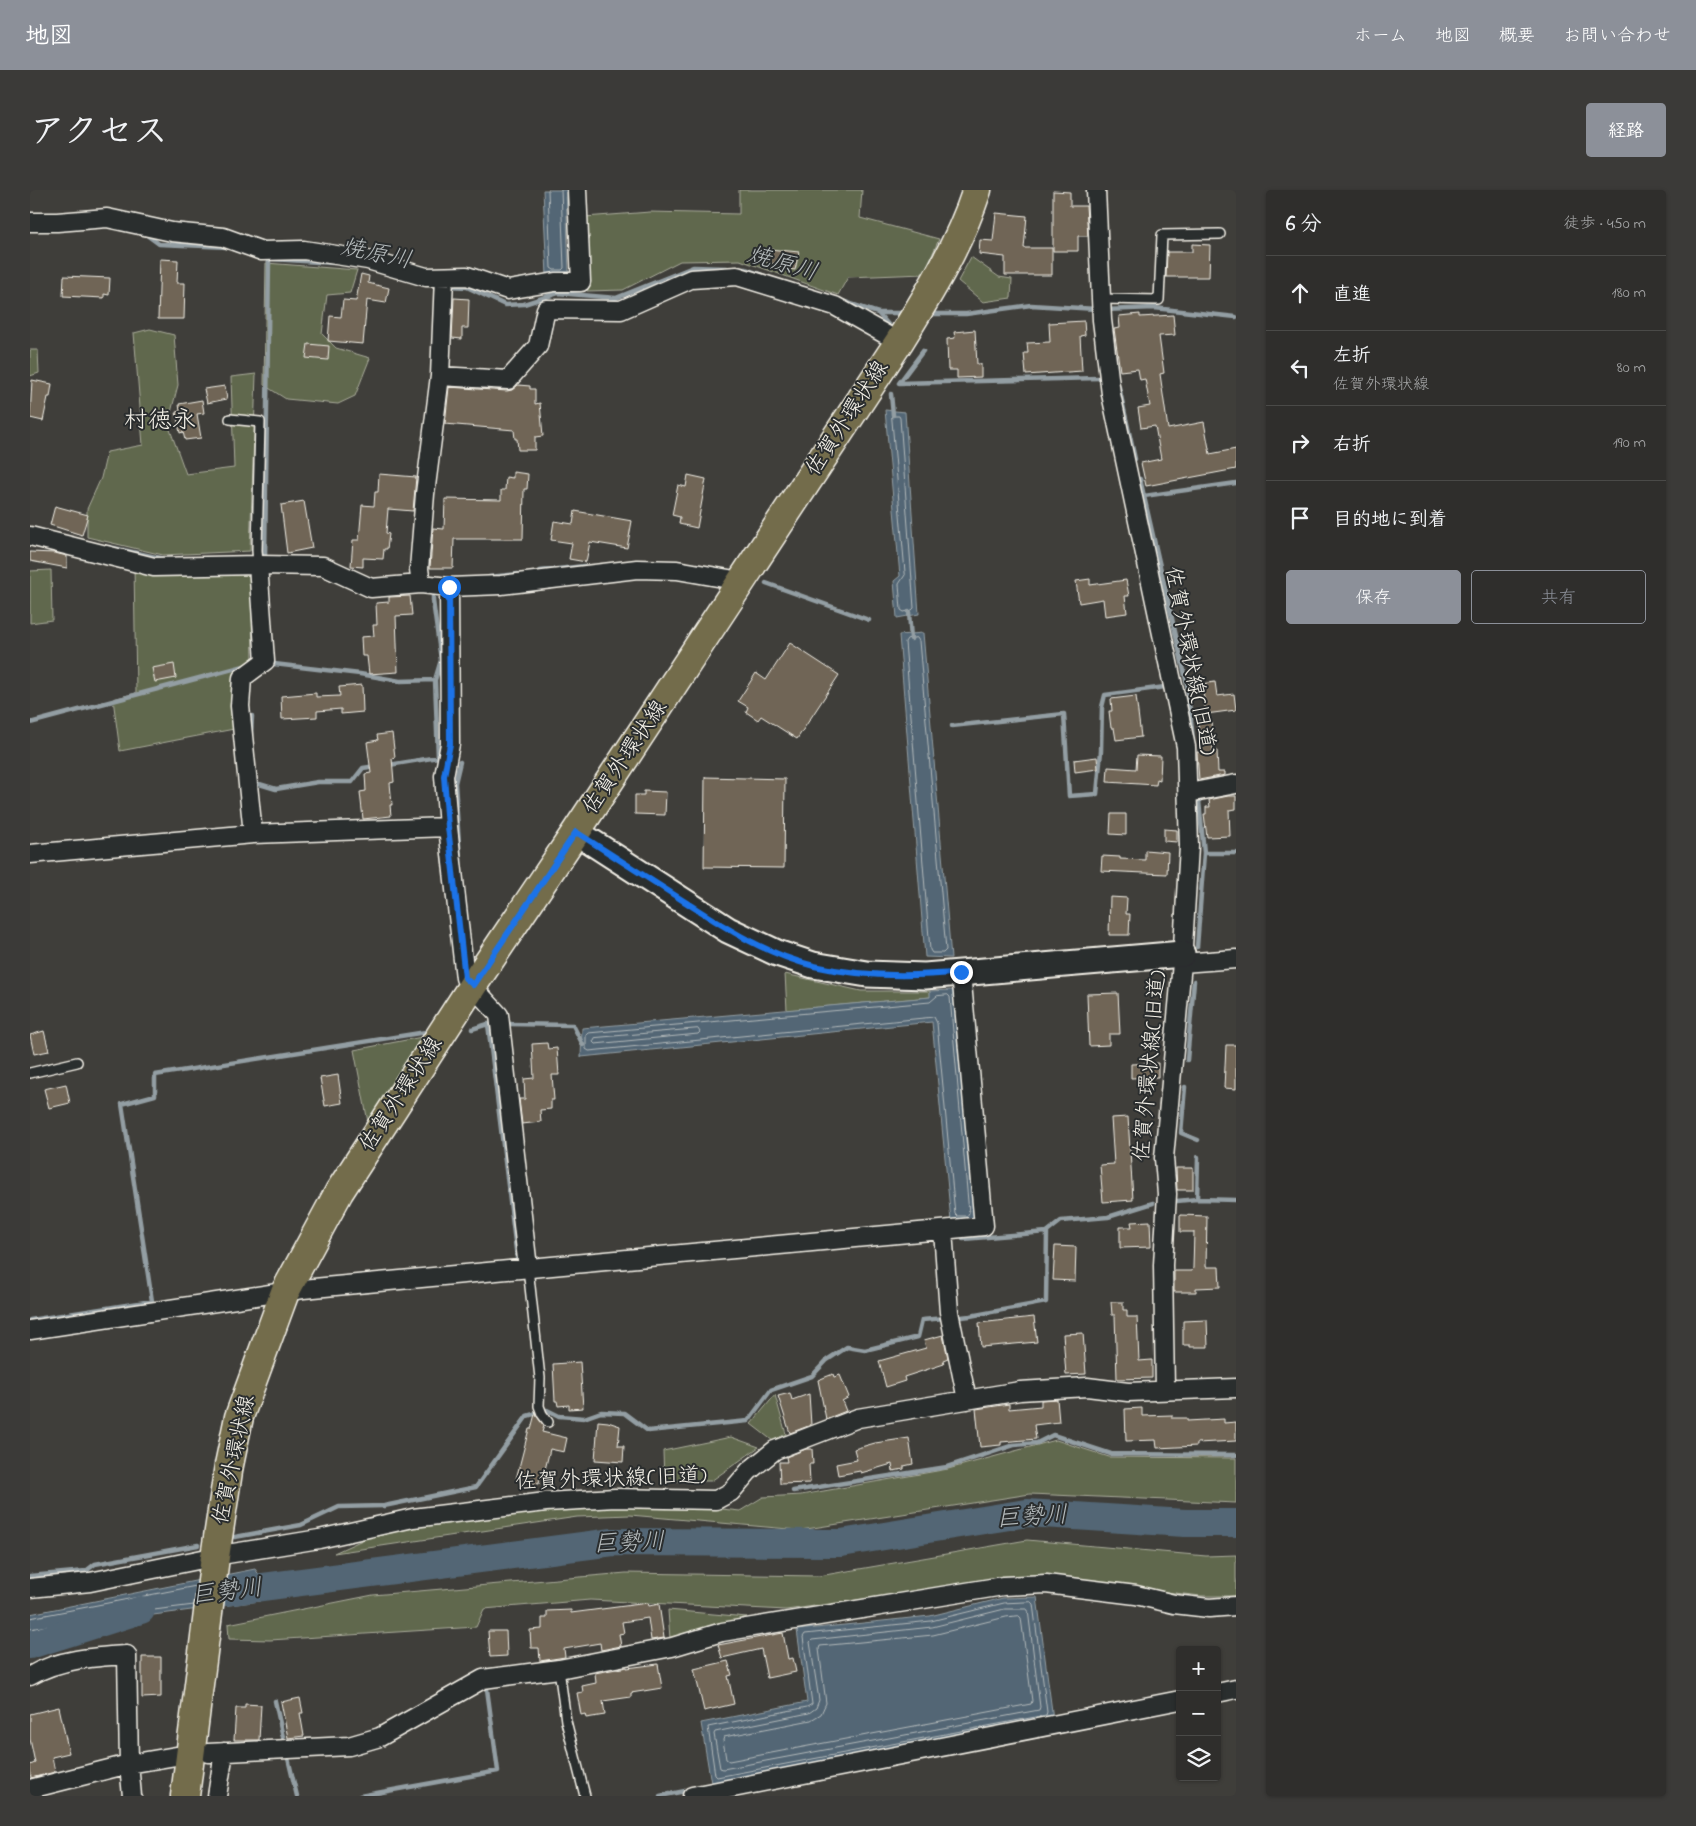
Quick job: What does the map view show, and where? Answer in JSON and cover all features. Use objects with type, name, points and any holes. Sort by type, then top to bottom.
[{"type":"main road","name":"佐賀外環状線","points":[[184,1796],[229,1465],[239,1418],[284,1292],[339,1192],[473,985],[741,583],[934,287],[969,214],[977,190]]},
{"type":"street","points":[[30,222],[107,218],[172,232],[223,237],[262,251],[304,250],[368,260],[426,277],[467,276],[508,290],[561,282],[581,282],[577,190]]},
{"type":"street","points":[[1096,190],[1102,299]]},
{"type":"street","points":[[440,376],[508,380],[538,346],[546,309],[621,310],[691,278],[737,276],[835,306],[899,342]]},
{"type":"street","points":[[444,277],[440,376],[425,494],[432,582],[450,744],[444,776],[448,827],[465,978],[499,1015],[528,1268]]},
{"type":"street","name":"佐賀外環状線(旧道)","points":[[30,1588],[90,1582],[215,1557],[319,1539],[412,1518],[546,1502],[615,1498],[716,1500],[731,1492],[749,1471],[775,1450],[858,1418],[1020,1391],[1087,1387],[1128,1392],[1165,1390],[1163,1266],[1166,1202],[1164,1158],[1182,958],[1189,846],[1186,747],[1111,394],[1102,320],[1102,299]]},
{"type":"street","points":[[30,536],[154,567],[258,557],[323,566],[371,588],[432,582],[500,585],[637,569],[677,570],[729,579],[741,583]]},
{"type":"street","points":[[253,834],[240,706],[242,678],[265,661],[258,557]]},
{"type":"street","points":[[1188,793],[1236,784]]},
{"type":"street","points":[[30,854],[253,834],[448,827]]},
{"type":"street","points":[[576,832],[728,930],[777,952],[813,965],[868,974],[925,976],[1182,958],[1236,959]]},
{"type":"street","points":[[30,1330],[284,1292],[984,1226],[961,972]]},
{"type":"street","points":[[956,1229],[950,1318],[967,1400]]},
{"type":"street","points":[[1165,1390],[1236,1388]]},
{"type":"street","points":[[217,1796],[216,1752],[349,1746],[380,1737],[483,1679],[559,1669],[672,1647],[722,1632],[1003,1586],[1046,1584],[1136,1595],[1174,1604],[1208,1608],[1236,1606]]},
{"type":"street","points":[[30,1676],[39,1671],[84,1658],[127,1655],[129,1764],[132,1796]]},
{"type":"street","points":[[1221,1692],[1236,1689]]},
{"type":"street","points":[[692,1796],[1176,1701]]},
{"type":"street","points":[[32,1789],[129,1764],[176,1756]]},
{"type":"lane","points":[[1102,299],[1159,300],[1162,235],[1220,234]]},
{"type":"lane","points":[[230,419],[260,422],[258,557]]},
{"type":"lane","points":[[30,1073],[77,1062]]},
{"type":"lane","points":[[528,1268],[540,1378],[540,1410],[548,1422]]},
{"type":"lane","points":[[559,1669],[566,1721],[585,1796]]},
{"type":"green space","points":[[739,190],[862,190],[860,218],[939,239],[924,274],[848,277],[838,295],[740,260],[680,261],[623,290],[587,291],[585,217],[650,212],[739,214]]},
{"type":"green space","points":[[971,257],[999,277],[1012,279],[1011,298],[983,302],[958,281]]},
{"type":"green space","points":[[266,263],[357,270],[350,293],[327,295],[322,334],[336,348],[370,358],[355,396],[338,404],[286,399],[264,385]]},
{"type":"green space","points":[[150,329],[174,335],[178,385],[168,424],[186,474],[234,468],[231,377],[256,374],[250,551],[163,555],[87,537],[87,509],[101,478],[107,452],[143,445],[134,333]]},
{"type":"green space","points":[[30,350],[38,350],[39,373],[30,376]]},
{"type":"green space","points":[[134,566],[251,569],[253,662],[234,729],[120,751],[113,699],[136,693]]},
{"type":"green space","points":[[51,570],[52,620],[30,623],[30,571]]},
{"type":"green space","points":[[785,974],[861,991],[930,991],[931,997],[787,1010]]},
{"type":"green space","points":[[422,1037],[368,1122],[354,1050]]},
{"type":"green space","points":[[775,1395],[786,1434],[773,1441],[751,1424]]},
{"type":"green space","points":[[731,1437],[759,1447],[711,1481],[664,1481],[663,1451]]},
{"type":"green space","points":[[1056,1440],[1109,1457],[1236,1458],[1236,1503],[1030,1494],[800,1530],[630,1515],[577,1517],[334,1553],[384,1530],[569,1504],[685,1505],[740,1511],[763,1497],[801,1495],[948,1469]]},
{"type":"green space","points":[[1027,1540],[1206,1556],[1236,1555],[1236,1596],[1201,1596],[1029,1576],[786,1610],[590,1600],[484,1609],[476,1627],[270,1640],[229,1639],[228,1624],[373,1595],[626,1573],[819,1576]]},
{"type":"green space","points":[[668,1610],[747,1617],[670,1639]]},
{"type":"water","points":[[543,190],[566,190],[569,275],[547,276]]},
{"type":"water","points":[[885,410],[905,412],[919,614],[897,618],[894,581],[900,576]]},
{"type":"water","points":[[923,633],[951,958],[925,957],[899,635]]},
{"type":"water","points":[[954,990],[974,1221],[951,1221],[932,1022],[581,1057],[582,1028],[930,997],[930,991]]},
{"type":"water","points":[[255,1569],[260,1576],[260,1601],[138,1617],[129,1622],[104,1621],[30,1634],[30,1614]]},
{"type":"water","points":[[1037,1597],[1053,1719],[711,1783],[701,1723],[807,1702],[797,1630],[930,1616],[1003,1598]]},
{"type":"building","points":[[1053,191],[1070,192],[1070,206],[1086,206],[1088,236],[1078,236],[1078,251],[1053,251]]},
{"type":"building","points":[[996,213],[1027,216],[1024,248],[1052,248],[1052,275],[1005,275],[1005,257],[979,254],[980,240],[993,241]]},
{"type":"building","points":[[1192,244],[1210,245],[1209,277],[1166,277],[1167,252],[1192,252]]},
{"type":"building","points":[[769,249],[799,252],[795,270],[766,262]]},
{"type":"building","points":[[160,259],[178,260],[177,283],[185,283],[184,319],[158,319]]},
{"type":"building","points":[[361,274],[369,276],[368,283],[389,288],[386,303],[367,300],[363,344],[328,341],[330,316],[341,317],[343,300],[356,301]]},
{"type":"building","points":[[64,276],[110,278],[109,295],[104,294],[104,298],[63,296]]},
{"type":"building","points":[[454,298],[469,299],[468,328],[462,328],[462,339],[452,338]]},
{"type":"building","points":[[1140,314],[1140,317],[1173,315],[1175,335],[1159,336],[1164,373],[1160,374],[1168,429],[1204,422],[1210,454],[1236,449],[1236,469],[1146,486],[1141,463],[1161,459],[1155,426],[1141,428],[1138,408],[1150,406],[1145,379],[1140,380],[1138,369],[1120,371],[1114,329],[1120,328],[1119,316]]},
{"type":"building","points":[[1084,321],[1085,335],[1080,336],[1082,371],[1026,375],[1024,353],[1028,353],[1027,343],[1050,342],[1049,323]]},
{"type":"building","points":[[975,330],[977,364],[981,364],[981,377],[957,378],[957,370],[948,370],[947,339],[955,338],[954,332]]},
{"type":"building","points":[[308,344],[329,346],[328,360],[306,358]]},
{"type":"building","points":[[32,380],[52,384],[43,421],[30,418]]},
{"type":"building","points":[[518,385],[530,386],[530,389],[535,389],[535,404],[540,403],[543,436],[535,437],[535,450],[518,450],[514,430],[445,424],[449,387],[507,391],[512,390]]},
{"type":"building","points":[[225,386],[227,399],[207,403],[204,389]]},
{"type":"building","points":[[202,400],[204,413],[197,414],[201,438],[185,440],[183,432],[180,433],[176,412],[180,411],[179,404]]},
{"type":"building","points":[[513,472],[528,474],[527,489],[524,489],[523,539],[454,539],[453,568],[430,568],[433,528],[444,529],[445,499],[501,500],[501,490],[505,490],[506,477],[513,478]]},
{"type":"building","points":[[379,474],[416,477],[413,511],[388,509],[386,533],[389,534],[387,549],[384,549],[383,559],[363,558],[363,567],[351,566],[353,540],[359,540],[362,505],[374,506],[375,492],[378,492]]},
{"type":"building","points":[[688,475],[706,479],[697,528],[679,524],[680,517],[672,515],[678,485],[686,487]]},
{"type":"building","points":[[304,501],[312,548],[287,553],[281,505]]},
{"type":"building","points":[[55,506],[88,515],[82,535],[50,525]]},
{"type":"building","points":[[575,511],[632,521],[627,548],[590,542],[586,562],[569,559],[572,543],[551,540],[554,521],[573,524]]},
{"type":"building","points":[[30,552],[55,553],[67,556],[67,568],[30,561]]},
{"type":"building","points":[[1090,579],[1090,585],[1126,580],[1129,596],[1125,596],[1127,613],[1105,616],[1103,599],[1079,603],[1076,581]]},
{"type":"building","points":[[410,596],[412,615],[396,616],[398,672],[369,674],[367,656],[362,656],[361,637],[374,636],[373,625],[377,625],[376,603],[389,602],[389,597]]},
{"type":"building","points":[[790,643],[839,675],[797,739],[761,716],[758,720],[746,712],[748,707],[738,701],[756,673],[766,680]]},
{"type":"building","points":[[174,664],[176,678],[155,682],[152,668]]},
{"type":"building","points":[[1215,682],[1217,696],[1234,694],[1236,710],[1206,714],[1202,684]]},
{"type":"building","points":[[362,685],[363,712],[341,714],[341,709],[317,711],[317,717],[282,719],[281,696],[316,693],[316,697],[340,696],[339,687]]},
{"type":"building","points":[[1136,696],[1141,737],[1116,740],[1114,728],[1111,728],[1109,711],[1112,711],[1111,699]]},
{"type":"building","points":[[1211,720],[1213,751],[1217,751],[1218,772],[1225,772],[1225,775],[1199,780],[1197,752],[1200,752],[1198,721]]},
{"type":"building","points":[[392,733],[395,757],[392,758],[394,782],[390,783],[391,816],[363,819],[360,792],[366,791],[365,774],[371,773],[367,742],[378,740],[377,735]]},
{"type":"building","points":[[1137,755],[1161,756],[1160,780],[1157,779],[1156,785],[1107,782],[1108,767],[1136,769]]},
{"type":"building","points":[[1097,757],[1098,769],[1075,772],[1074,760]]},
{"type":"building","points":[[705,777],[785,779],[784,868],[704,867]]},
{"type":"building","points":[[644,791],[666,792],[665,815],[635,814],[635,795],[644,795]]},
{"type":"building","points":[[1236,796],[1236,809],[1229,810],[1230,836],[1207,837],[1204,814],[1206,814],[1206,807],[1210,807],[1209,800]]},
{"type":"building","points":[[1111,814],[1126,814],[1126,835],[1110,834]]},
{"type":"building","points":[[1164,829],[1177,830],[1177,842],[1164,841]]},
{"type":"building","points":[[1145,850],[1168,852],[1167,874],[1101,871],[1102,856],[1145,860]]},
{"type":"building","points":[[1110,897],[1127,898],[1126,914],[1130,914],[1129,935],[1109,935]]},
{"type":"building","points":[[1118,993],[1120,1034],[1109,1034],[1109,1045],[1089,1046],[1087,994]]},
{"type":"building","points":[[44,1031],[49,1051],[34,1054],[30,1035]]},
{"type":"building","points":[[547,1043],[548,1049],[557,1048],[559,1075],[552,1075],[554,1100],[551,1100],[551,1109],[540,1110],[541,1122],[522,1124],[519,1099],[525,1099],[524,1079],[534,1078],[532,1044]]},
{"type":"building","points":[[1226,1045],[1236,1045],[1236,1089],[1224,1088]]},
{"type":"building","points":[[1158,1063],[1158,1077],[1131,1078],[1131,1064]]},
{"type":"building","points":[[338,1075],[342,1103],[325,1106],[320,1078]]},
{"type":"building","points":[[66,1084],[70,1103],[49,1108],[44,1089]]},
{"type":"building","points":[[1128,1117],[1133,1200],[1103,1202],[1100,1165],[1114,1164],[1111,1118]]},
{"type":"building","points":[[1176,1168],[1193,1168],[1193,1190],[1177,1190]]},
{"type":"building","points":[[1180,1215],[1207,1216],[1206,1267],[1219,1267],[1220,1287],[1196,1288],[1196,1292],[1174,1292],[1174,1271],[1192,1271],[1193,1268],[1194,1232],[1180,1232]]},
{"type":"building","points":[[1150,1221],[1151,1247],[1120,1248],[1120,1227],[1132,1227],[1131,1222]]},
{"type":"building","points":[[1055,1246],[1076,1247],[1075,1281],[1053,1280]]},
{"type":"building","points":[[1111,1302],[1123,1302],[1123,1310],[1127,1310],[1127,1317],[1137,1317],[1139,1361],[1152,1360],[1152,1378],[1117,1379],[1115,1315],[1112,1315]]},
{"type":"building","points":[[1034,1317],[1037,1342],[981,1347],[979,1323]]},
{"type":"building","points":[[1207,1320],[1208,1347],[1183,1345],[1183,1321]]},
{"type":"building","points":[[1083,1333],[1086,1374],[1066,1375],[1063,1334]]},
{"type":"building","points":[[943,1335],[948,1358],[943,1360],[944,1364],[904,1377],[905,1381],[886,1387],[879,1361],[926,1348],[924,1340]]},
{"type":"building","points":[[580,1362],[583,1408],[569,1409],[569,1405],[558,1406],[557,1401],[555,1401],[553,1364]]},
{"type":"building","points":[[833,1374],[834,1377],[840,1375],[849,1397],[842,1401],[846,1411],[826,1419],[818,1380]]},
{"type":"building","points":[[790,1393],[792,1400],[809,1394],[811,1425],[790,1433],[778,1396]]},
{"type":"building","points":[[1057,1399],[1059,1422],[1034,1425],[1036,1439],[1001,1442],[1001,1445],[980,1447],[976,1409],[1009,1404],[1009,1409],[1041,1406],[1041,1400]]},
{"type":"building","points":[[1142,1408],[1142,1416],[1172,1415],[1172,1418],[1187,1418],[1187,1421],[1224,1419],[1224,1423],[1236,1422],[1236,1441],[1197,1443],[1197,1446],[1157,1448],[1156,1440],[1126,1441],[1125,1409]]},
{"type":"building","points":[[535,1414],[544,1426],[542,1432],[567,1438],[564,1452],[550,1449],[543,1478],[540,1477],[539,1484],[516,1479],[529,1429],[531,1429]]},
{"type":"building","points":[[598,1421],[620,1426],[618,1446],[624,1446],[623,1462],[595,1460]]},
{"type":"building","points":[[909,1438],[913,1464],[904,1466],[904,1469],[893,1471],[892,1464],[861,1473],[860,1471],[838,1475],[836,1464],[857,1460],[854,1449],[875,1443]]},
{"type":"building","points":[[806,1449],[812,1449],[813,1464],[809,1464],[810,1483],[780,1484],[779,1462],[787,1462],[786,1457]]},
{"type":"building","points":[[648,1603],[649,1606],[659,1604],[664,1638],[651,1640],[648,1618],[622,1622],[624,1633],[619,1634],[621,1646],[601,1650],[600,1643],[564,1649],[565,1657],[540,1661],[539,1648],[531,1648],[530,1630],[542,1629],[542,1618],[547,1618],[547,1611],[571,1610],[571,1613]]},
{"type":"building","points":[[488,1631],[506,1631],[507,1656],[490,1657]]},
{"type":"building","points":[[783,1633],[788,1659],[793,1658],[796,1672],[767,1678],[761,1649],[722,1658],[718,1645]]},
{"type":"building","points":[[142,1657],[161,1657],[161,1697],[142,1698]]},
{"type":"building","points":[[728,1661],[732,1675],[728,1676],[734,1704],[704,1711],[694,1669]]},
{"type":"building","points":[[658,1664],[662,1688],[631,1693],[631,1697],[603,1701],[605,1715],[586,1718],[585,1714],[581,1715],[577,1693],[583,1692],[582,1686],[596,1683],[595,1673]]},
{"type":"building","points":[[300,1698],[303,1713],[300,1713],[304,1736],[288,1738],[281,1702]]},
{"type":"building","points":[[245,1704],[261,1705],[259,1740],[234,1740],[236,1708],[245,1708]]},
{"type":"building","points":[[59,1707],[69,1753],[52,1757],[55,1772],[31,1778],[30,1765],[35,1763],[30,1739],[30,1714]]},
{"type":"waterway","points":[[144,233],[159,244],[228,247]]},
{"type":"waterway","points":[[265,558],[269,259]]},
{"type":"waterway","name":"焼原川","points":[[272,259],[334,263]]},
{"type":"waterway","name":"焼原川","points":[[448,286],[467,287],[505,305],[524,304],[558,293],[616,298],[693,267],[727,268]]},
{"type":"waterway","name":"焼原川","points":[[740,269],[746,269],[768,277]]},
{"type":"waterway","name":"焼原川","points":[[842,301],[878,313],[905,313]]},
{"type":"waterway","name":"焼原川","points":[[927,314],[966,314],[1031,305],[1096,309]]},
{"type":"waterway","name":"焼原川","points":[[1104,310],[1154,308],[1236,317]]},
{"type":"waterway","points":[[878,313],[891,328]]},
{"type":"waterway","points":[[923,351],[899,383],[1099,378]]},
{"type":"waterway","points":[[1119,387],[1135,459]]},
{"type":"waterway","points":[[891,394],[893,415]]},
{"type":"waterway","points":[[1140,479],[1187,684],[1193,739]]},
{"type":"waterway","points":[[1144,496],[1236,483]]},
{"type":"waterway","points":[[109,547],[165,559]]},
{"type":"waterway","points":[[540,571],[584,566]]},
{"type":"waterway","points":[[489,577],[518,574]]},
{"type":"waterway","points":[[766,583],[869,620]]},
{"type":"waterway","points":[[389,765],[438,757],[435,680],[441,660],[433,589]]},
{"type":"waterway","points":[[909,612],[911,639]]},
{"type":"waterway","points":[[274,664],[360,674],[400,681],[435,680]]},
{"type":"waterway","points":[[30,723],[248,665]]},
{"type":"waterway","points":[[952,726],[1064,714],[1069,796],[1097,794],[1101,751],[1102,707],[1105,695],[1165,687]]},
{"type":"waterway","points":[[251,735],[252,716]]},
{"type":"waterway","points":[[460,762],[455,783],[460,860]]},
{"type":"waterway","points":[[256,780],[256,783],[276,789],[318,782],[352,782],[363,768],[376,766]]},
{"type":"waterway","points":[[1197,947],[1204,853],[1199,801]]},
{"type":"waterway","points":[[1204,853],[1236,853]]},
{"type":"waterway","points":[[1187,1060],[1194,981]]},
{"type":"waterway","points":[[472,1029],[488,1024],[517,1258]]},
{"type":"waterway","points":[[508,1024],[573,1025],[583,1045]]},
{"type":"waterway","points":[[30,1320],[152,1301],[122,1104],[155,1095],[155,1075],[426,1032]]},
{"type":"waterway","points":[[1185,1087],[1181,1133],[1198,1140]]},
{"type":"waterway","points":[[1197,1199],[1198,1157]]},
{"type":"waterway","points":[[1177,1201],[1197,1199],[1236,1200]]},
{"type":"waterway","points":[[953,1318],[1046,1302],[1047,1232],[1061,1221],[1108,1217],[1153,1203]]},
{"type":"waterway","points":[[963,1232],[963,1239],[1047,1232]]},
{"type":"waterway","points":[[235,1537],[301,1525],[339,1507],[384,1506],[476,1487],[527,1416],[547,1410],[559,1416],[584,1418],[601,1412],[624,1413],[648,1431],[748,1421],[771,1390],[812,1376],[827,1360],[847,1347],[865,1350],[918,1337],[922,1320],[945,1318]]},
{"type":"waterway","points":[[793,1491],[947,1467],[1014,1445],[1037,1443],[1053,1435],[1111,1454],[1236,1455]]},
{"type":"waterway","name":"巨勢川","points":[[224,1592],[613,1542],[841,1543],[1027,1513],[1185,1523],[1236,1523]]},
{"type":"waterway","points":[[30,1576],[86,1571],[95,1564],[198,1545]]},
{"type":"waterway","name":"巨勢川","points":[[30,1645],[141,1610]]},
{"type":"waterway","points":[[360,1796],[498,1771],[487,1689]]},
{"type":"waterway","points":[[275,1701],[285,1746]]},
{"type":"waterway","points":[[287,1754],[297,1796]]},
{"type":"waterway","points":[[660,1796],[690,1790]]},
{"type":"district","name":"村徳永","points":[[160,421]]},
{"type":"route","points":[[449,587],[450,744],[444,776],[465,978],[473,985],[576,832],[728,930],[777,952],[813,965],[868,974],[925,976],[961,972]]}]
